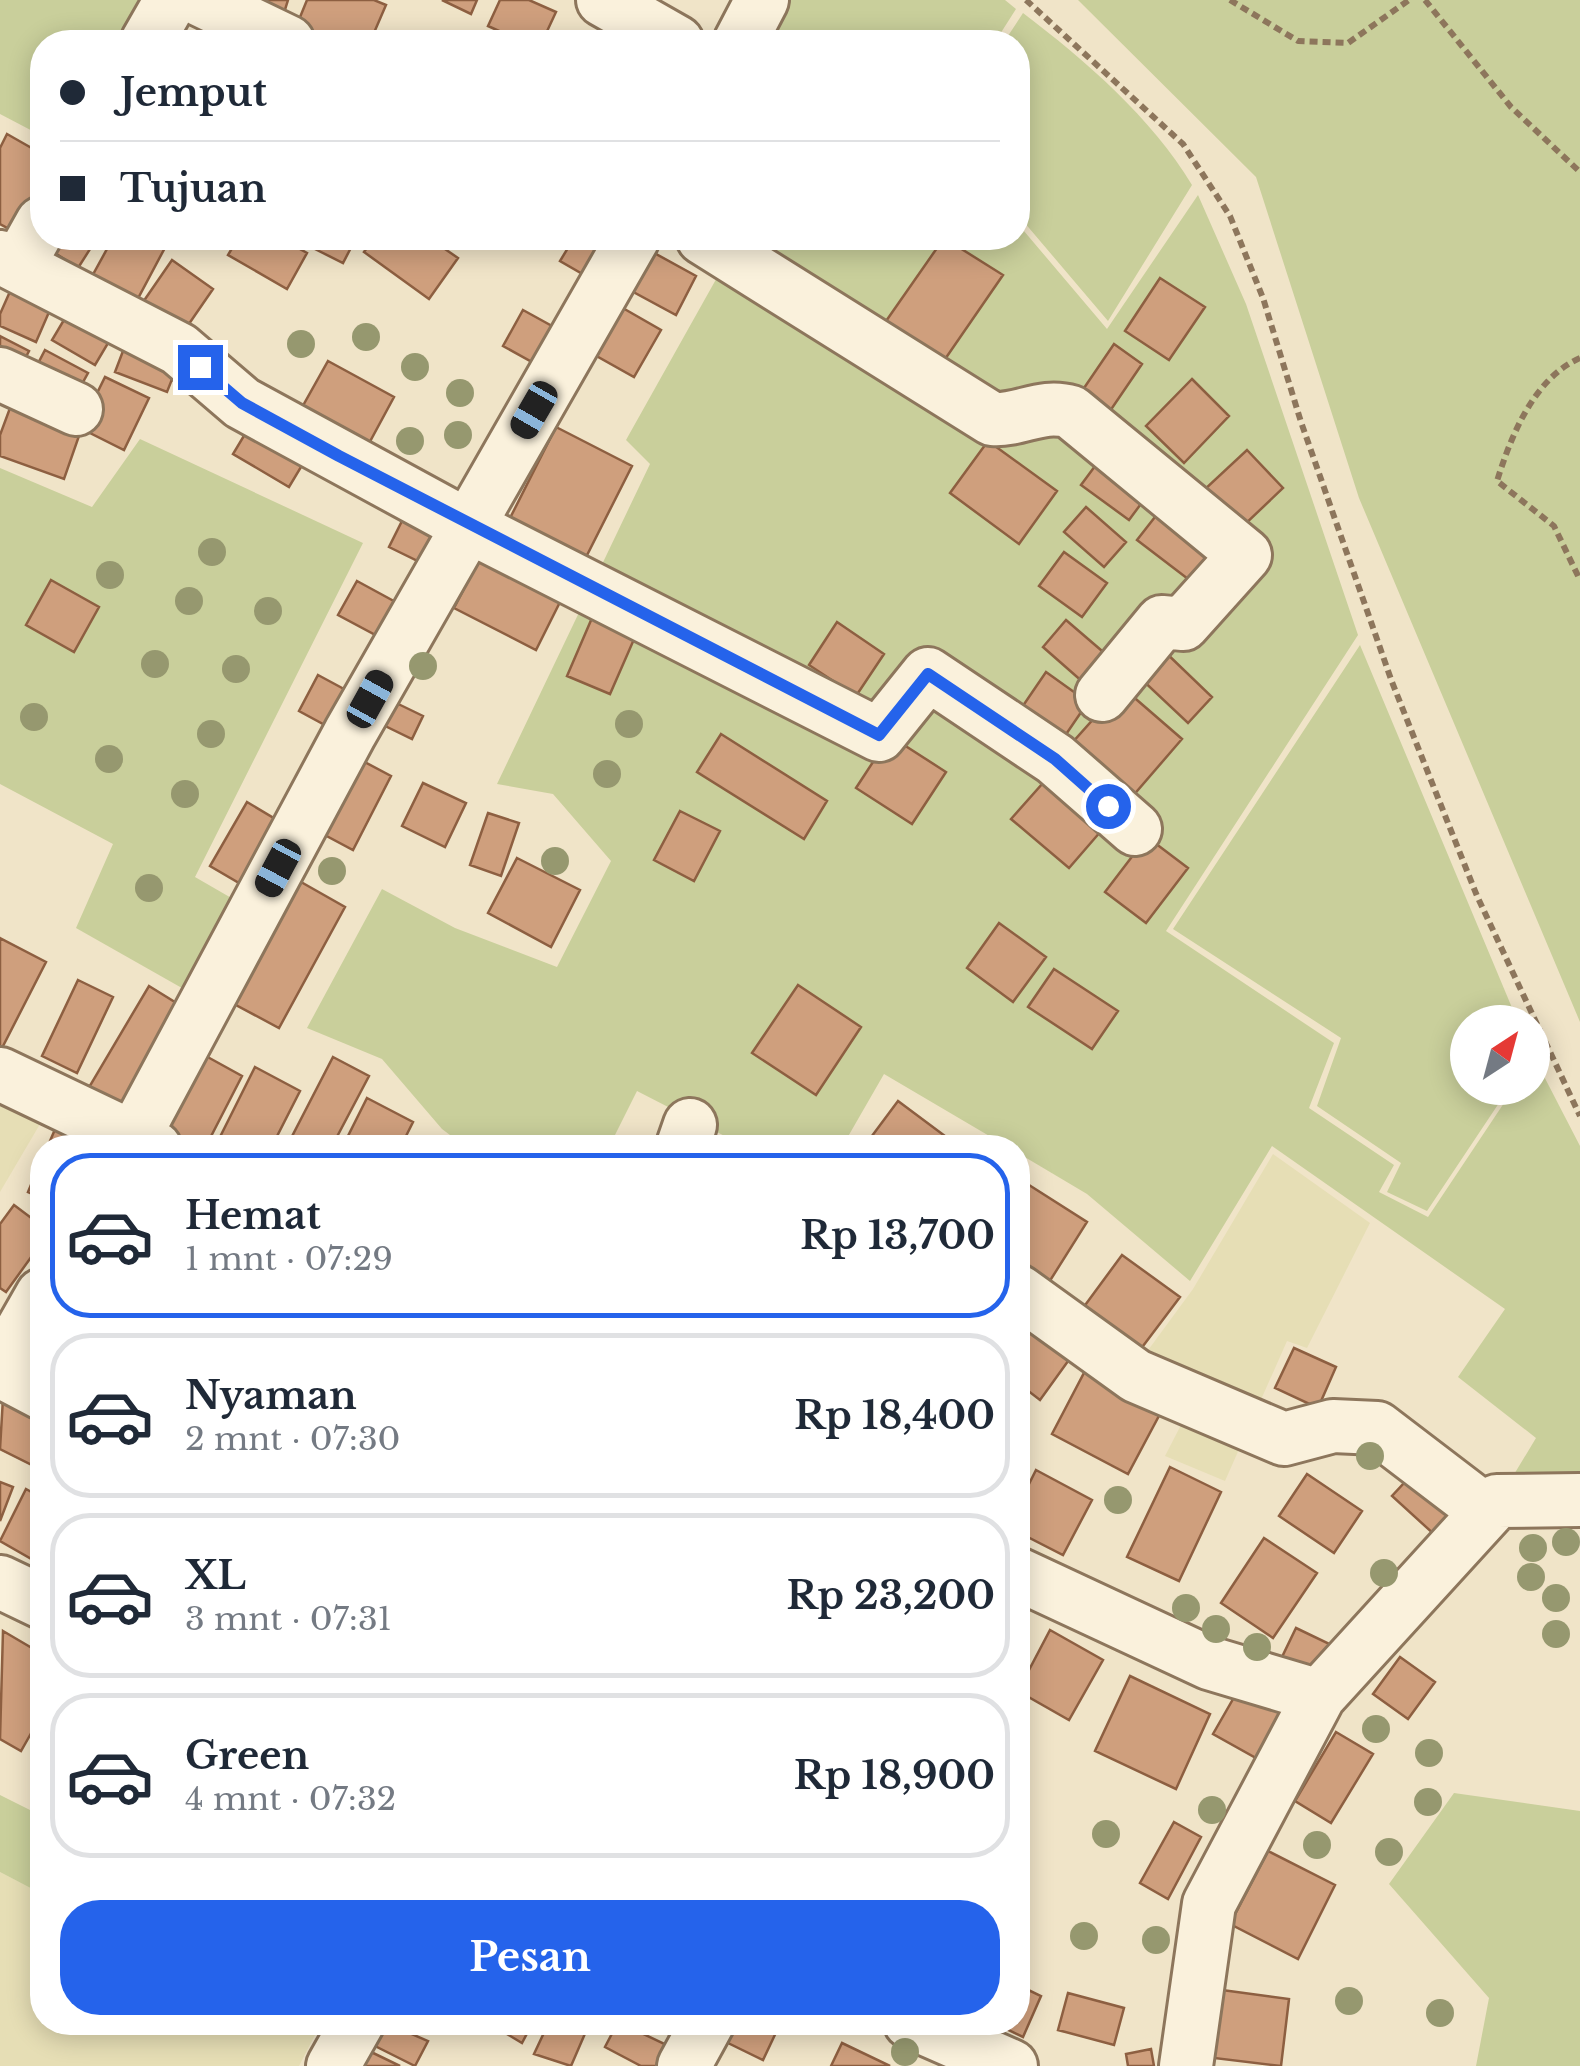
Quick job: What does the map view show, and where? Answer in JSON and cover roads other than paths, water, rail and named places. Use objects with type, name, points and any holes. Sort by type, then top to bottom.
[{"type":"street","points":[[154,30],[172,0]]},
{"type":"street","points":[[201,0],[263,30]]},
{"type":"street","points":[[603,0],[656,30]]},
{"type":"street","points":[[746,30],[762,0]]},
{"type":"street","points":[[20,248],[179,348],[242,403],[468,526],[879,735],[928,674],[1055,759],[1135,830]]},
{"type":"street","points":[[144,1135],[350,733],[627,250]]},
{"type":"street","points":[[723,250],[992,420],[1009,420],[1051,406],[1071,412],[1245,555],[1183,624],[1162,622],[1102,696]]},
{"type":"street","points":[[0,374],[76,409]]},
{"type":"street","points":[[0,1074],[121,1135]]},
{"type":"street","points":[[1030,1300],[1136,1376],[1284,1438],[1333,1426],[1377,1428],[1486,1512]]},
{"type":"street","points":[[30,1316],[0,1370],[30,1386]]},
{"type":"street","points":[[1186,2066],[1209,1904],[1319,1696],[1497,1500],[1580,1500]]},
{"type":"street","points":[[1030,1580],[1209,1662],[1319,1696]]},
{"type":"street","points":[[0,1582],[30,1596]]},
{"type":"street","points":[[332,2066],[350,2035]]},
{"type":"street","points":[[684,2066],[701,2035]]},
{"type":"street","points":[[940,2035],[1011,2066]]}]
